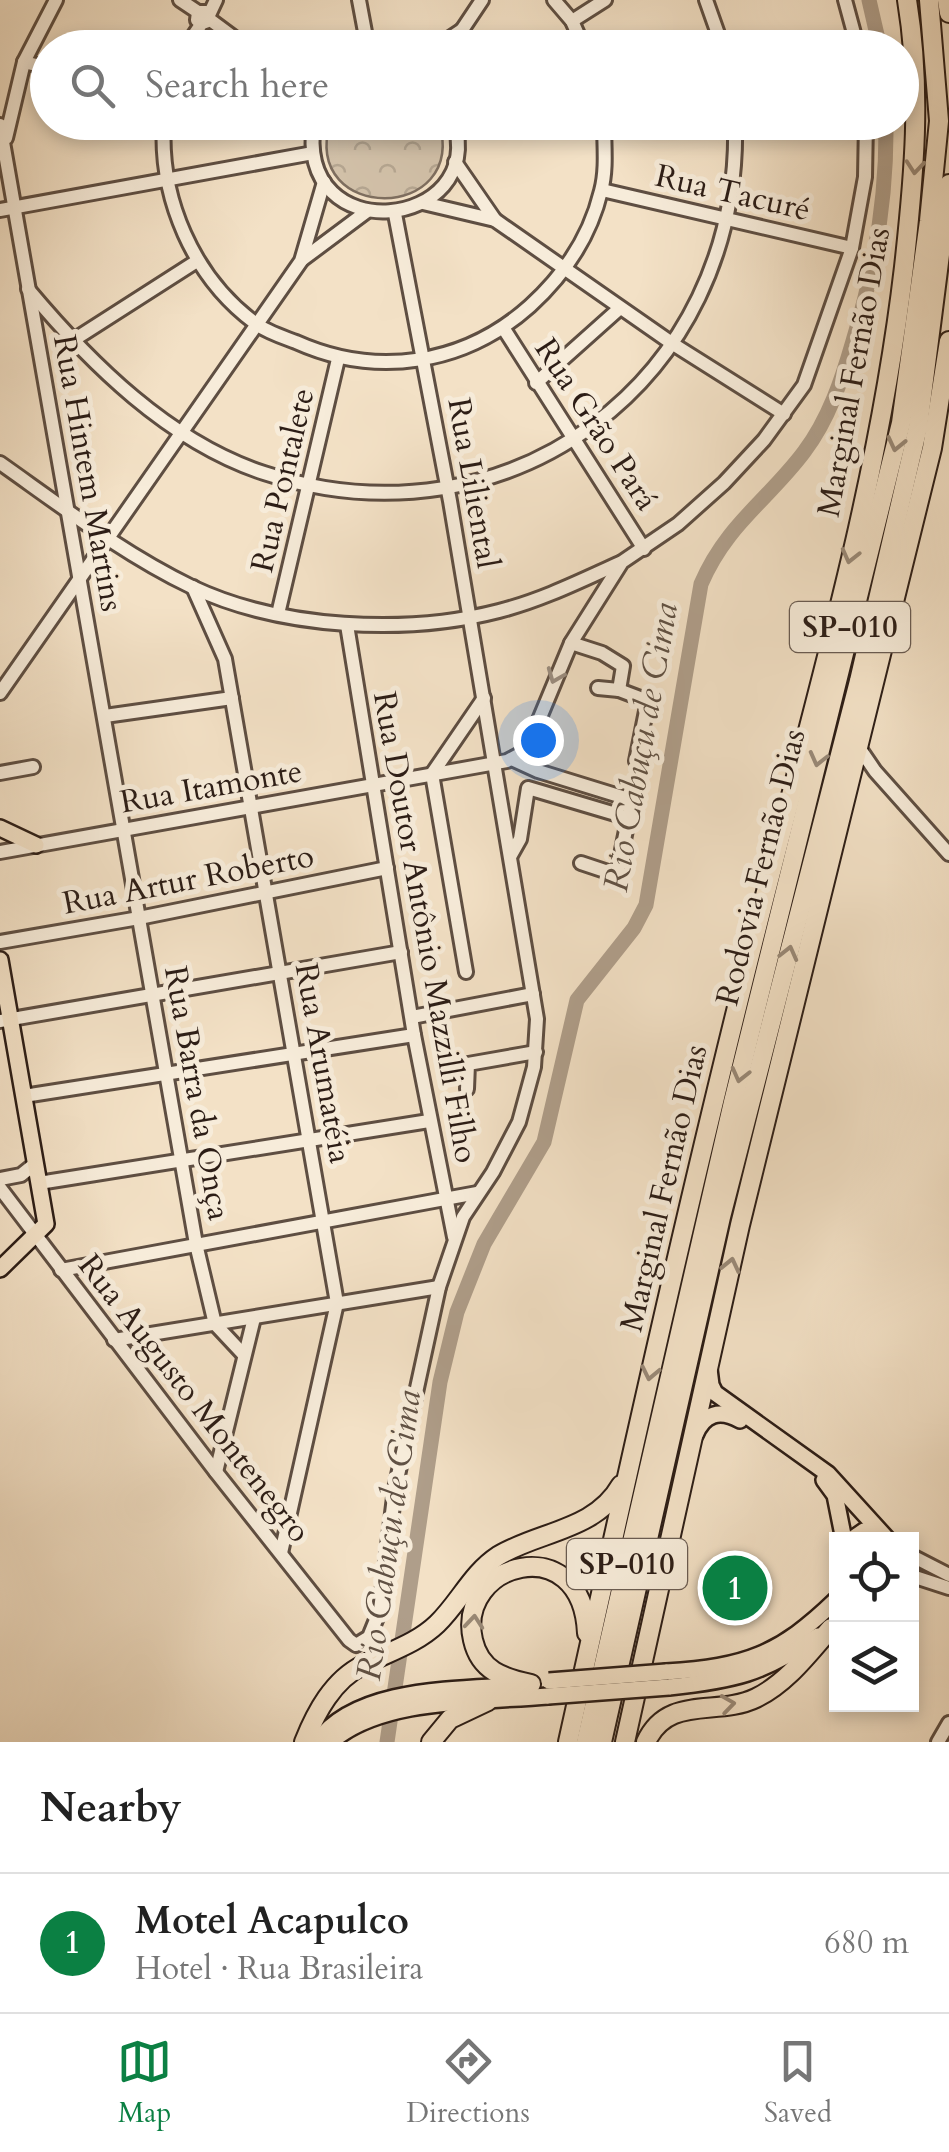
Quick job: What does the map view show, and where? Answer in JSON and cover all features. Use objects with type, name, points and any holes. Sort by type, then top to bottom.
[{"type":"highway","name":"Marginal Fernão Dias","points":[[907,0],[911,30]]},
{"type":"highway","name":"Rodovia Fernão Dias","points":[[586,1742],[700,1246],[908,386],[938,122],[929,0]]},
{"type":"highway","points":[[947,0],[949,13]]},
{"type":"highway","name":"Marginal Fernão Dias","points":[[568,1742],[694,1175],[881,423],[901,291],[916,140]]},
{"type":"highway","name":"Rodovia Fernão Dias","points":[[602,1742],[722,1216],[858,682],[918,428],[949,184]]},
{"type":"highway","name":"SP-010","points":[[625,1742],[708,1360],[851,772],[944,418],[949,341]]},
{"type":"highway","points":[[694,1175],[700,1246]]},
{"type":"highway","points":[[672,1521],[680,1406]]},
{"type":"highway","points":[[304,1742],[338,1684],[424,1635],[492,1561],[597,1512],[616,1495],[629,1472]]},
{"type":"highway","points":[[543,1687],[496,1674],[474,1646],[474,1608],[486,1587],[500,1576],[529,1567],[562,1576],[577,1591],[582,1603],[588,1653]]},
{"type":"highway","points":[[646,1742],[659,1722],[680,1710],[740,1704],[765,1693],[806,1658],[829,1631]]},
{"type":"highway","points":[[431,1742],[450,1719],[488,1701]]},
{"type":"main road","points":[[0,828],[36,845]]},
{"type":"main road","points":[[0,960],[5,1020],[36,1162],[41,1230],[0,1270]]},
{"type":"main road","points":[[708,1360],[710,1385],[715,1392],[828,1474],[879,1532]]},
{"type":"main road","points":[[688,1453],[707,1417],[721,1414],[739,1420],[826,1482],[838,1504],[845,1532]]},
{"type":"main road","points":[[668,1680],[760,1656],[787,1643],[829,1606]]},
{"type":"main road","points":[[317,1742],[339,1720],[412,1702],[543,1687],[741,1678],[766,1668],[829,1628]]},
{"type":"main road","points":[[412,1702],[488,1701],[543,1687]]},
{"type":"main road","points":[[331,1742],[379,1708]]},
{"type":"street","points":[[41,30],[56,0]]},
{"type":"street","points":[[180,0],[222,30]]},
{"type":"street","points":[[196,30],[216,0]]},
{"type":"street","points":[[359,0],[365,30]]},
{"type":"street","points":[[462,30],[482,0]]},
{"type":"street","points":[[554,0],[576,30]]},
{"type":"street","points":[[572,22],[606,0]]},
{"type":"street","points":[[706,0],[717,30]]},
{"type":"street","points":[[846,0],[854,30]]},
{"type":"street","points":[[4,145],[30,50]]},
{"type":"street","points":[[24,62],[30,64]]},
{"type":"street","name":"Rua Hintem Martins","points":[[0,125],[124,830]]},
{"type":"street","points":[[164,140],[167,179],[197,261],[256,325],[338,359],[425,360],[504,329],[566,270],[602,190],[603,140]]},
{"type":"street","points":[[313,140],[313,153],[324,182],[350,206],[366,212],[395,214],[424,203],[445,182],[455,162],[456,140]]},
{"type":"street","points":[[28,289],[72,341],[109,376],[182,431],[260,472],[308,486],[373,495],[448,490],[513,470],[574,438],[628,397],[673,344],[708,282],[727,218],[736,140]]},
{"type":"street","points":[[0,463],[193,588],[278,614],[347,625],[421,623],[470,617],[549,595],[644,549],[724,483],[784,414],[810,370],[852,248],[865,177],[866,140]]},
{"type":"street","points":[[0,210],[313,153]]},
{"type":"street","points":[[455,162],[494,220]]},
{"type":"street","points":[[301,261],[324,182]]},
{"type":"street","name":"Rua Tacuré","points":[[602,190],[852,248]]},
{"type":"street","points":[[424,203],[494,220],[673,344],[784,414]]},
{"type":"street","points":[[0,693],[301,261],[366,212]]},
{"type":"street","name":"Rua Liliental","points":[[349,1640],[356,1645],[366,1640],[380,1610],[395,1489],[439,1287],[454,1237],[519,1122],[536,1052],[538,1019],[425,360],[395,214]]},
{"type":"street","points":[[72,341],[197,261]]},
{"type":"street","points":[[536,383],[620,308]]},
{"type":"street","name":"Rua Grão Pará","points":[[504,329],[644,549]]},
{"type":"street","name":"Rua Pontalete","points":[[278,614],[338,359]]},
{"type":"street","points":[[581,863],[617,875],[632,800],[514,760],[535,732],[570,643],[622,562]]},
{"type":"street","name":"Rua Arumatéia","points":[[193,588],[220,641],[232,698],[337,1303],[281,1552]]},
{"type":"street","name":"Rua Doutor Antônio Mazzilli Filho","points":[[347,625],[414,1035],[454,1237]]},
{"type":"street","points":[[570,643],[602,653],[623,666],[619,690]]},
{"type":"street","points":[[598,688],[619,690],[649,703],[636,761]]},
{"type":"street","points":[[105,716],[232,698]]},
{"type":"street","points":[[466,972],[432,774],[484,698]]},
{"type":"street","points":[[858,746],[875,771],[949,854]]},
{"type":"street","name":"Rua Itamonte","points":[[0,852],[514,760]]},
{"type":"street","points":[[0,773],[34,766]]},
{"type":"street","points":[[851,772],[875,771]]},
{"type":"street","points":[[510,854],[520,838],[528,788],[629,818]]},
{"type":"street","name":"Rua Barra da Onça","points":[[124,830],[165,1074],[214,1324]]},
{"type":"street","name":"Rua Artur Roberto","points":[[0,942],[387,868]]},
{"type":"street","points":[[5,1020],[401,952]]},
{"type":"street","points":[[412,1017],[533,994]]},
{"type":"street","points":[[24,1096],[414,1035]]},
{"type":"street","points":[[467,1089],[470,1063],[536,1052]]},
{"type":"street","points":[[39,1183],[429,1120]]},
{"type":"street","points":[[0,1179],[20,1175],[36,1162]]},
{"type":"street","points":[[0,1188],[41,1230],[58,1266],[477,1193]]},
{"type":"street","name":"Rua Augusto Montenegro","points":[[58,1266],[349,1640]]},
{"type":"street","points":[[114,1340],[439,1287]]},
{"type":"street","points":[[216,1472],[254,1318]]},
{"type":"street","points":[[214,1324],[244,1355]]},
{"type":"street","points":[[919,1560],[949,1576]]},
{"type":"street","points":[[919,1578],[949,1588]]},
{"type":"street","points":[[938,1742],[949,1723]]},
{"type":"green space","points":[[329,140],[441,140],[442,155],[431,179],[410,193],[385,198],[360,194],[339,180],[328,156]]},
{"type":"waterway","name":"Rio Cabuçu de Cima","points":[[869,0],[876,30]]},
{"type":"waterway","name":"Rio Cabuçu de Cima","points":[[387,1742],[440,1382],[457,1312],[484,1244],[544,1142],[577,1000],[634,928],[646,905],[701,584],[735,529],[813,439],[839,384],[873,260],[882,206],[885,140]]},
{"type":"place","name":"Motel Acapulco","points":[[735,1588]]}]
